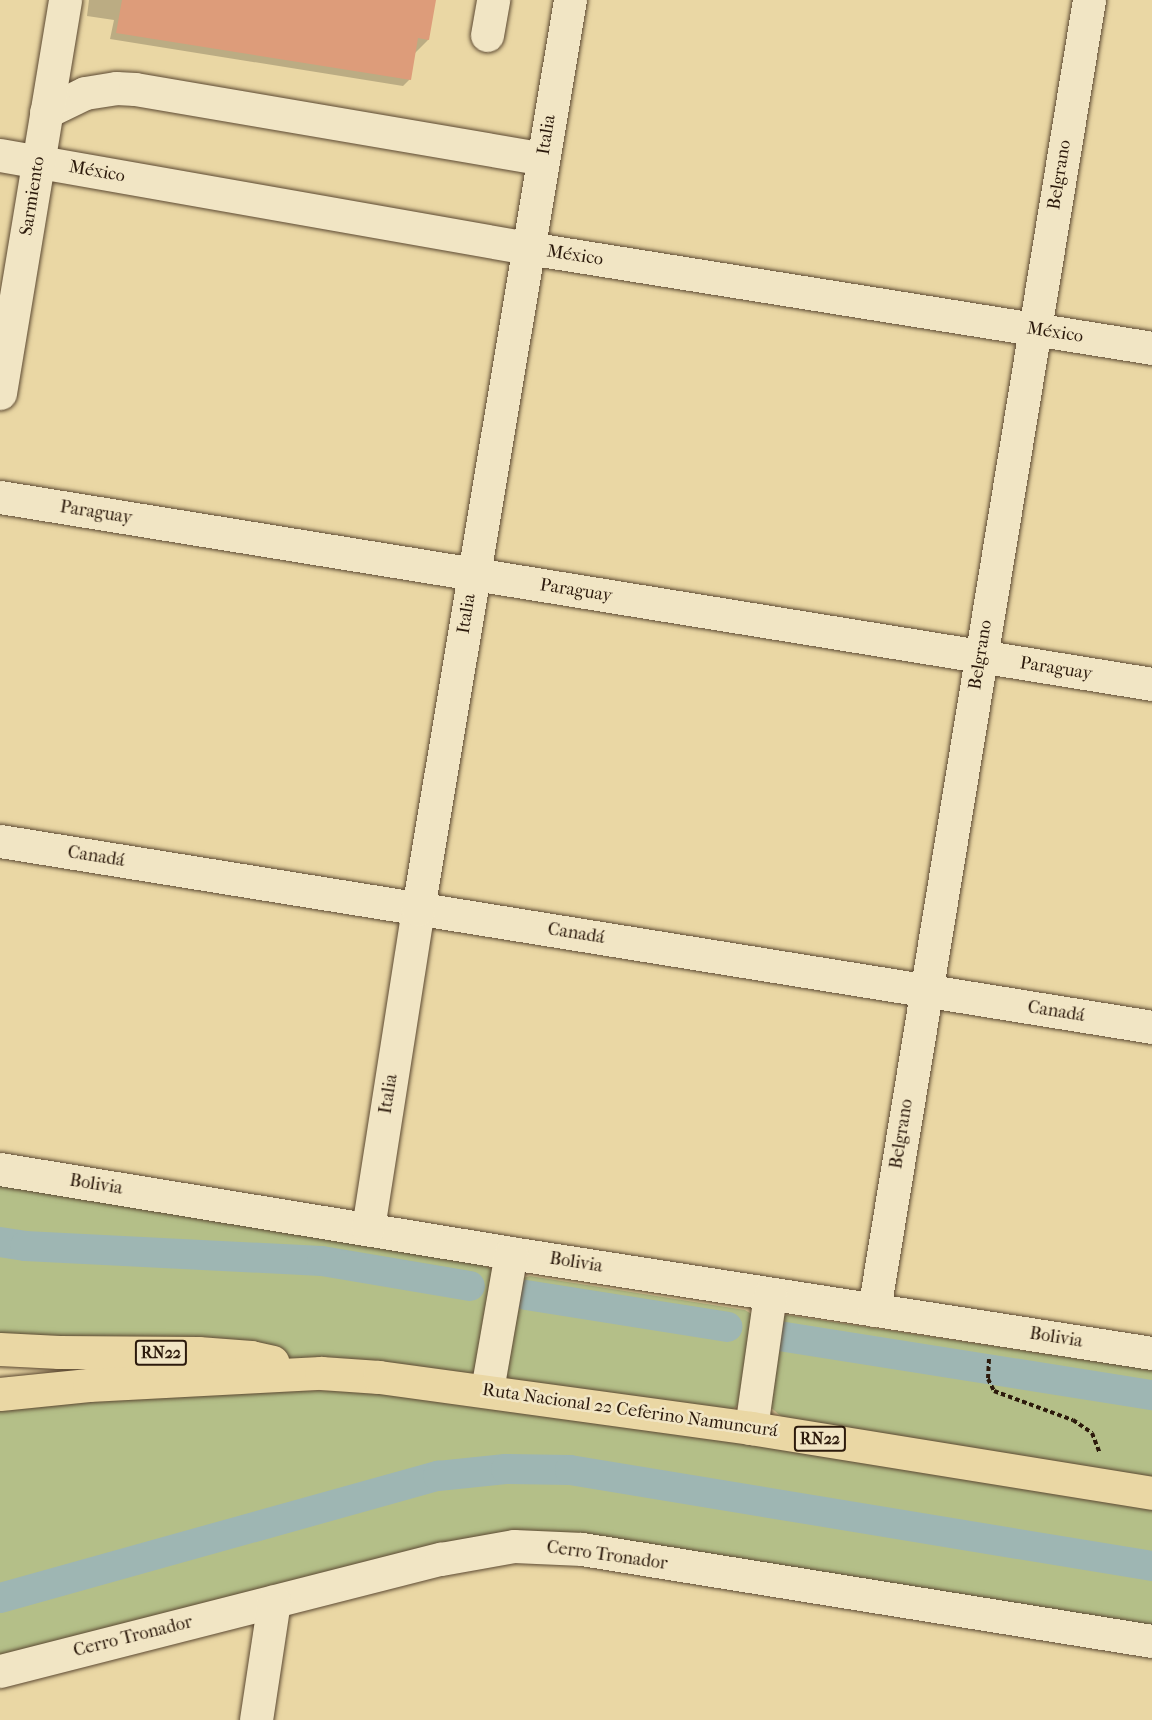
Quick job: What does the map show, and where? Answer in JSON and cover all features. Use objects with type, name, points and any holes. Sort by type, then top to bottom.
[{"type":"highway","name":"Ruta Nacional 22 Ceferino Namuncurá","points":[[0,1348],[252,1357],[321,1373]]},
{"type":"highway","name":"Ruta Nacional 22 Ceferino Namuncurá","points":[[0,1394],[100,1384],[321,1373],[379,1377],[752,1428],[1152,1493]]},
{"type":"street","name":"Sarmiento","points":[[0,393],[65,0]]},
{"type":"street","points":[[487,35],[493,0]]},
{"type":"street","name":"Italia","points":[[368,1228],[418,909],[570,0]]},
{"type":"street","name":"Belgrano","points":[[874,1310],[1089,0]]},
{"type":"street","points":[[46,112],[85,93],[116,88],[135,89],[543,159]]},
{"type":"street","name":"México","points":[[0,155],[528,248],[1152,348]]},
{"type":"street","name":"Paraguay","points":[[0,497],[1152,684]]},
{"type":"street","name":"Canadá","points":[[0,841],[1152,1027]]},
{"type":"street","name":"Bolivia","points":[[0,1169],[511,1253],[1152,1353]]},
{"type":"street","points":[[487,1390],[511,1253]]},
{"type":"street","points":[[752,1428],[770,1294]]},
{"type":"street","name":"Cerro Tronador","points":[[0,1671],[441,1559],[514,1546],[551,1546],[1152,1641]]},
{"type":"street","points":[[256,1720],[274,1601]]},
{"type":"path","points":[[989,1361],[988,1379],[994,1391],[1073,1420],[1092,1433],[1100,1448],[1101,1485]]},
{"type":"green space","points":[[0,1184],[483,1265],[493,1270],[480,1369],[471,1374],[0,1341]]},
{"type":"green space","points":[[530,1276],[745,1310],[753,1315],[741,1402],[733,1409],[720,1411],[514,1381],[505,1376],[523,1278]]},
{"type":"green space","points":[[787,1315],[1152,1370],[1152,1477],[782,1417],[769,1406],[779,1318]]},
{"type":"green space","points":[[373,1390],[751,1444],[1152,1509],[1152,1632],[575,1540],[0,1660],[0,1407],[176,1392]]},
{"type":"building","points":[[122,0],[436,0],[429,40],[418,38],[411,80],[116,33]]},
{"type":"waterway","points":[[0,1242],[25,1246],[322,1261],[470,1286]]},
{"type":"waterway","points":[[526,1295],[727,1327]]},
{"type":"waterway","points":[[779,1336],[1152,1395]]},
{"type":"waterway","points":[[0,1598],[438,1476],[506,1469],[570,1470],[1152,1566]]}]
